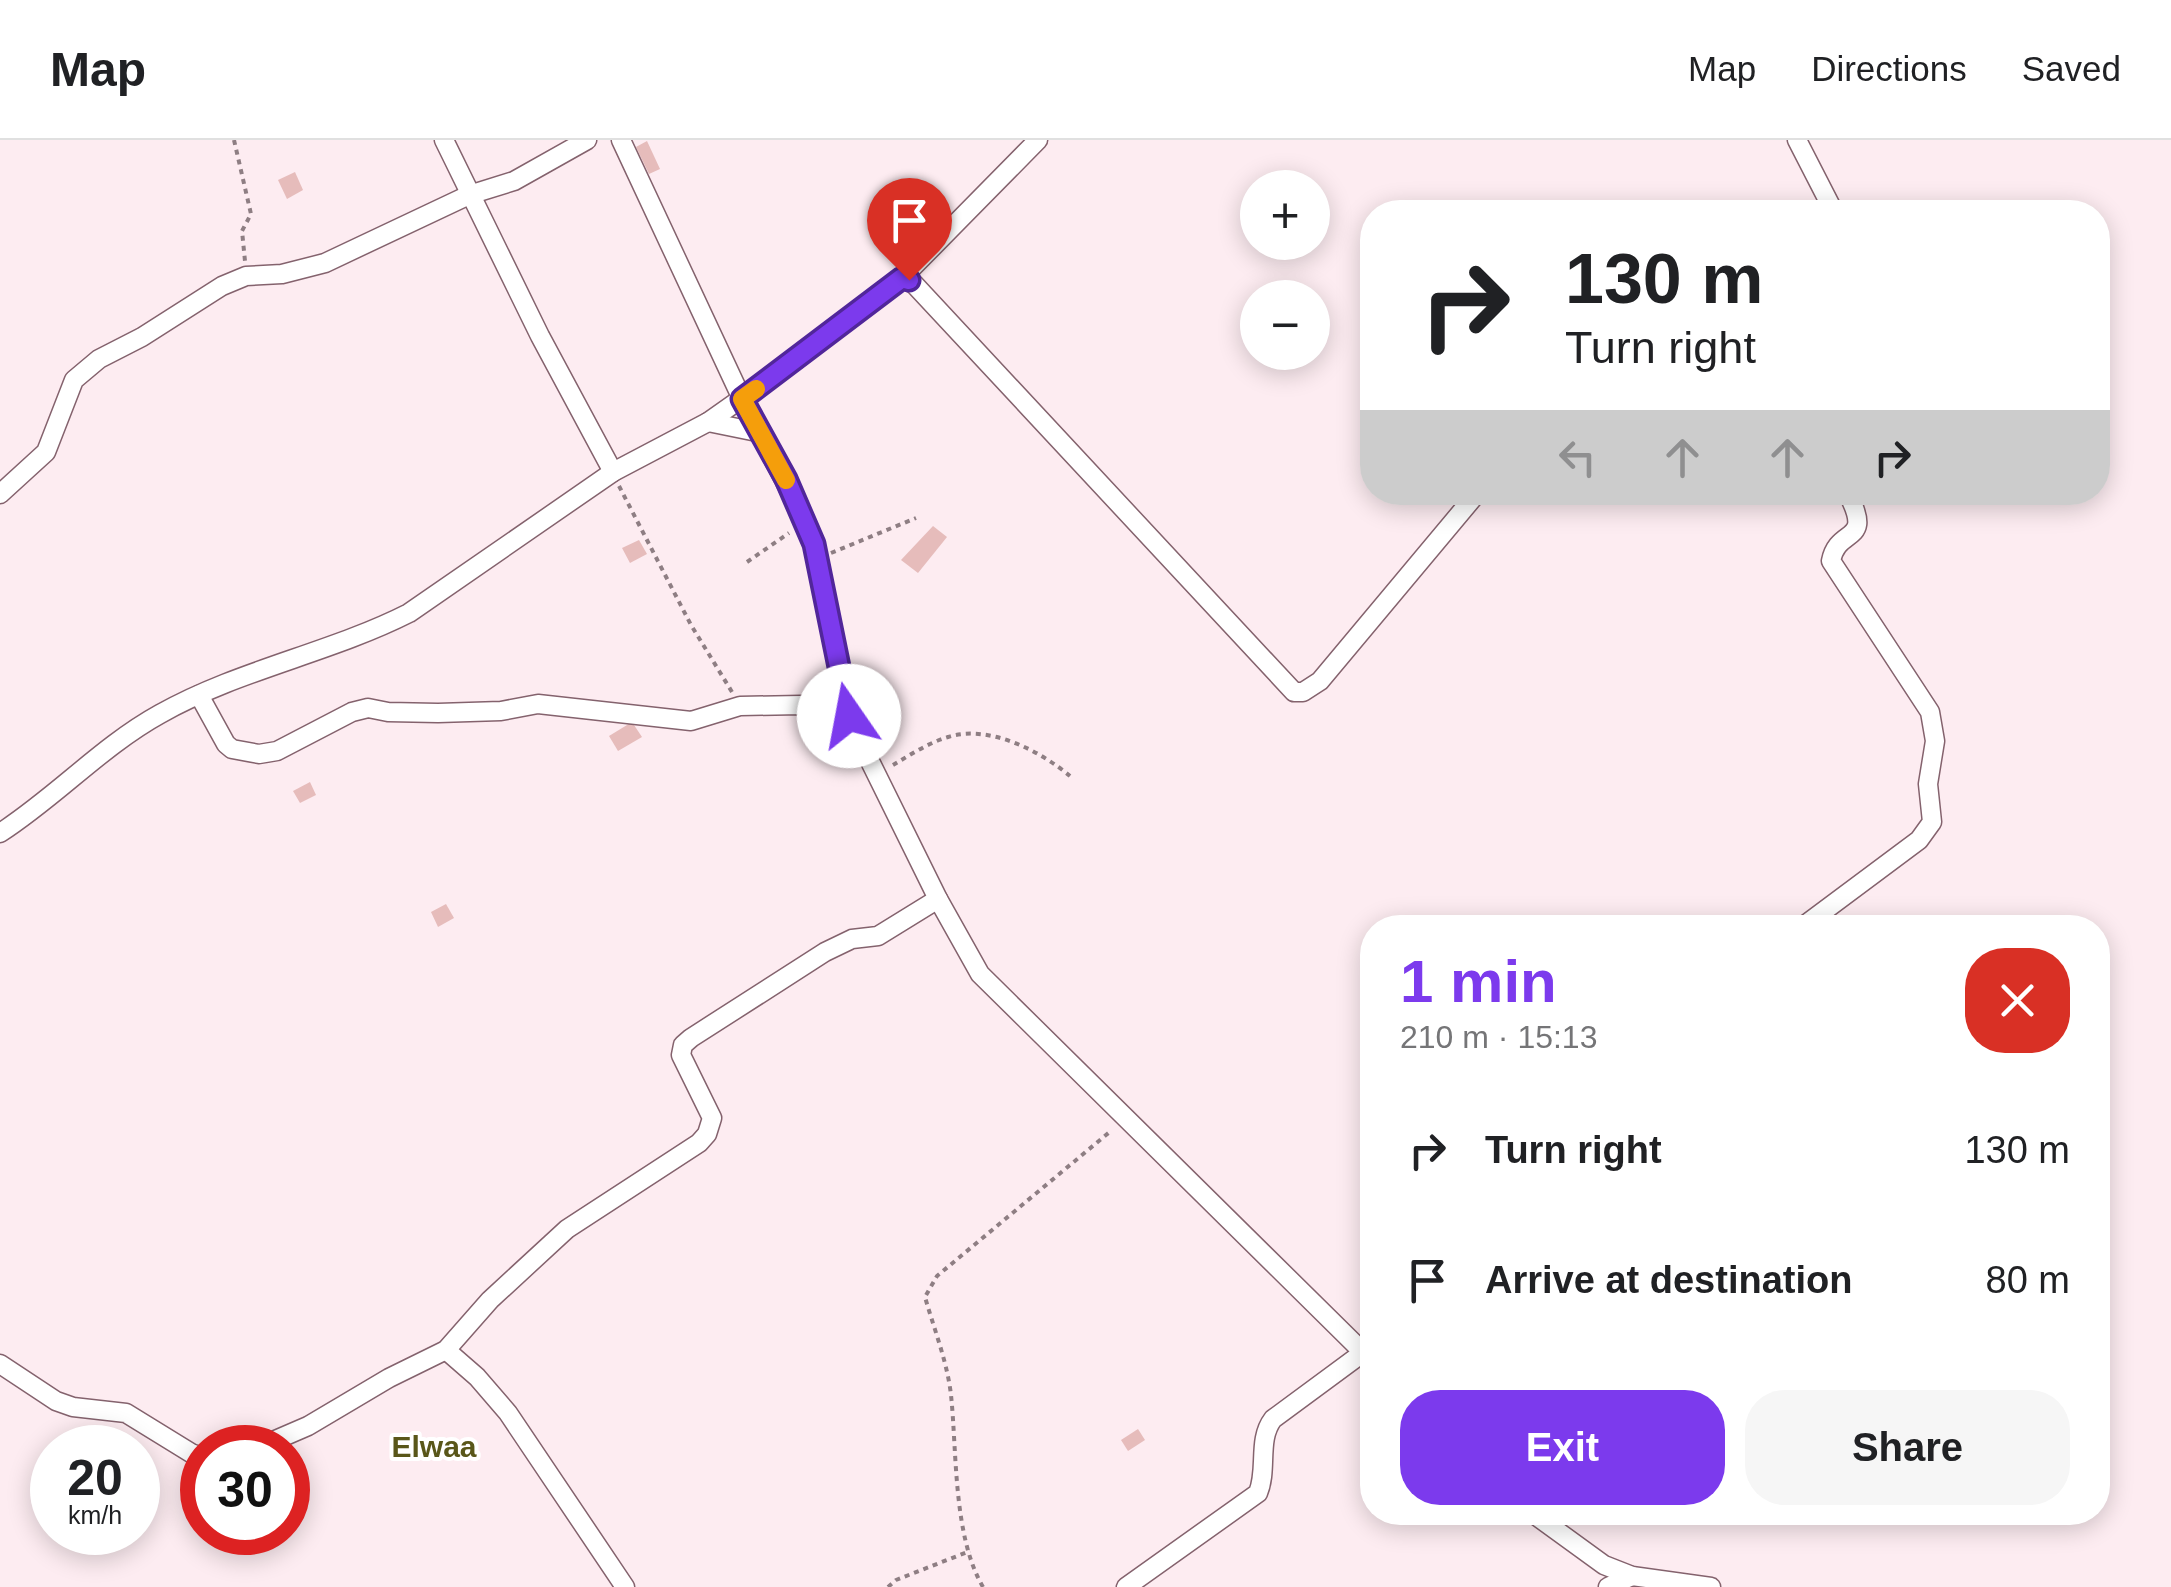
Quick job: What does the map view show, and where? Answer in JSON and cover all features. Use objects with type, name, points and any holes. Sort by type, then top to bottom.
[{"type":"street","points":[[444,140],[613,472]]},
{"type":"street","points":[[3,490],[46,452],[74,380],[86,368],[222,286],[246,276],[306,270],[470,195],[514,181],[588,140]]},
{"type":"street","points":[[621,140],[742,399],[806,522],[849,716],[938,899],[980,974],[1360,1344]]},
{"type":"street","points":[[0,832],[84,770],[112,744],[161,713],[410,613],[613,472],[708,422],[902,278],[1038,140]]},
{"type":"street","points":[[1797,140],[1828,200]]},
{"type":"street","points":[[902,278],[914,284],[1294,692],[1304,692],[1320,681],[1467,505]]},
{"type":"street","points":[[708,422],[762,433]]},
{"type":"street","points":[[1818,915],[1919,840],[1932,822],[1928,784],[1935,742],[1930,712],[1831,562],[1838,546],[1858,526],[1853,505]]},
{"type":"street","points":[[200,695],[226,744],[259,754],[277,751],[360,709],[438,713],[538,704],[691,721],[740,706],[814,706],[849,716]]},
{"type":"street","points":[[310,1425],[446,1350],[490,1300],[567,1229],[700,1143],[712,1118],[681,1055],[683,1045],[691,1038],[825,952],[852,938],[878,936],[938,899]]},
{"type":"street","points":[[446,1350],[478,1378],[508,1413],[625,1587]]},
{"type":"street","points":[[1126,1587],[1258,1493],[1264,1478],[1266,1428],[1273,1419],[1360,1359]]},
{"type":"street","points":[[0,1364],[56,1401],[72,1407],[126,1413],[180,1446]]},
{"type":"street","points":[[1550,1525],[1604,1565],[1632,1576],[1711,1587]]},
{"type":"street","points":[[1608,1587],[1632,1576]]},
{"type":"path","points":[[234,140],[251,214],[242,232],[246,276]]},
{"type":"path","points":[[613,472],[691,625],[740,706]]},
{"type":"path","points":[[817,558],[916,518]]},
{"type":"path","points":[[748,562],[806,522]]},
{"type":"path","points":[[876,773],[952,735],[1012,742],[1046,756],[1070,776]]},
{"type":"path","points":[[983,1587],[970,1550],[954,1458],[947,1371],[925,1296],[938,1276],[1125,1119]]},
{"type":"path","points":[[888,1587],[896,1580],[970,1550]]},
{"type":"building","points":[[647,141],[660,169],[649,174],[636,147]]},
{"type":"building","points":[[295,172],[303,190],[287,199],[278,180]]},
{"type":"building","points":[[933,526],[947,537],[918,573],[901,560]]},
{"type":"building","points":[[639,540],[647,554],[630,563],[622,548]]},
{"type":"building","points":[[823,717],[831,734],[819,740],[811,723]]},
{"type":"building","points":[[632,722],[642,737],[618,751],[609,736]]},
{"type":"building","points":[[310,782],[316,795],[300,803],[293,791]]},
{"type":"building","points":[[446,904],[454,918],[438,927],[431,912]]},
{"type":"building","points":[[1138,1429],[1145,1440],[1128,1451],[1121,1440]]},
{"type":"slow traffic","points":[[756,389],[742,399],[786,480]]},
{"type":"district","name":"Elwaa","points":[[434,1446]]},
{"type":"route","points":[[849,716],[814,544],[786,479],[742,399],[902,278],[909,280]]}]
